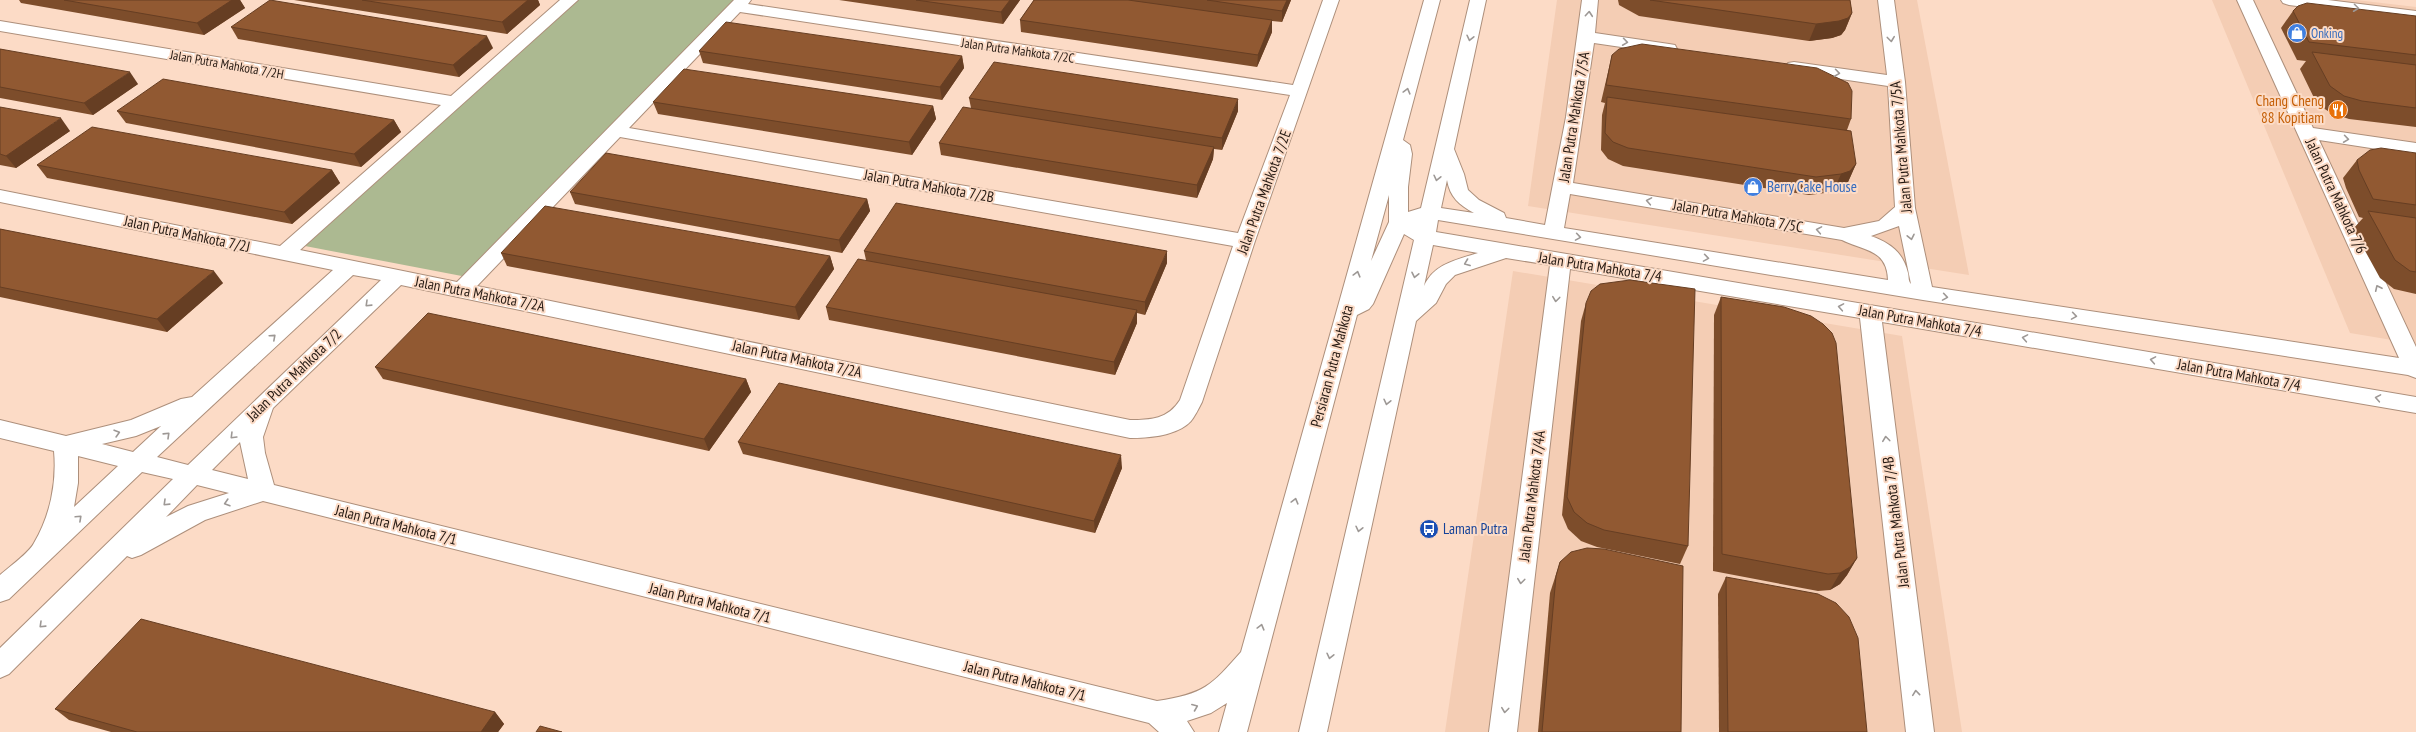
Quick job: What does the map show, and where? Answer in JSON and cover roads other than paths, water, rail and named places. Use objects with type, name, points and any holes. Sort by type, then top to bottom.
[{"type":"street","points":[[284,254],[453,102],[570,0]]},
{"type":"street","name":"Jalan Putra Mahkota 7/2E","points":[[1198,385],[1245,241],[1300,92],[1331,0]]},
{"type":"street","name":"Persiaran Putra Mahkota","points":[[1233,732],[1432,0]]},
{"type":"street","points":[[1313,732],[1478,0]]},
{"type":"street","name":"Jalan Putra Mahkota 7/5A","points":[[1553,232],[1563,187],[1587,37],[1590,0]]},
{"type":"street","name":"Jalan Putra Mahkota 7/5A","points":[[1886,0],[1896,82],[1905,208],[1923,293]]},
{"type":"street","name":"Jalan Putra Mahkota 7/6","points":[[2245,0],[2416,369]]},
{"type":"street","points":[[2289,0],[2416,16]]},
{"type":"street","points":[[462,290],[614,131],[740,3]]},
{"type":"street","name":"Jalan Putra Mahkota 7/2C","points":[[740,3],[1300,92]]},
{"type":"street","name":"Jalan Putra Mahkota 7/2H","points":[[0,26],[453,102]]},
{"type":"street","points":[[1587,37],[1688,51]]},
{"type":"street","points":[[1780,65],[1896,82]]},
{"type":"street","points":[[1346,312],[1362,304],[1399,222],[1398,187],[1403,154],[1396,129]]},
{"type":"street","name":"Jalan Putra Mahkota 7/2B","points":[[614,131],[1245,241]]},
{"type":"street","points":[[2307,133],[2416,149]]},
{"type":"street","points":[[1444,148],[1455,174],[1459,192],[1472,204],[1524,228]]},
{"type":"street","name":"Jalan Putra Mahkota 7/5C","points":[[1563,187],[1844,234],[1880,229],[1898,218],[1905,208]]},
{"type":"street","name":"Jalan Putra Mahkota 7/2J","points":[[0,196],[375,273]]},
{"type":"street","points":[[1399,222],[1429,212]]},
{"type":"street","name":"Jalan Putra Mahkota 7/4","points":[[1429,212],[1923,293],[2416,369]]},
{"type":"street","points":[[1399,222],[1424,237]]},
{"type":"street","points":[[1844,234],[1882,246],[1890,253],[1896,263],[1899,289]]},
{"type":"street","name":"Jalan Putra Mahkota 7/4","points":[[1424,237],[2416,405]]},
{"type":"street","points":[[1406,319],[1428,298],[1437,280],[1448,270],[1504,251]]},
{"type":"street","name":"Jalan Putra Mahkota 7/4A","points":[[1502,732],[1561,260]]},
{"type":"street","points":[[6,586],[214,390],[349,267]]},
{"type":"street","name":"Jalan Putra Mahkota 7/2A","points":[[375,273],[1130,429],[1150,429],[1167,424],[1182,416],[1198,385]]},
{"type":"street","name":"Jalan Putra Mahkota 7/2","points":[[96,571],[270,398],[397,277]]},
{"type":"street","name":"Jalan Putra Mahkota 7/4B","points":[[1870,312],[1920,732]]},
{"type":"street","points":[[2394,324],[2416,327]]},
{"type":"street","points":[[40,554],[62,510],[67,484],[68,463],[65,445],[102,437],[159,420],[214,390]]},
{"type":"street","points":[[0,666],[96,571],[166,528],[197,513],[264,492],[254,455],[253,430],[270,398]]},
{"type":"street","name":"Jalan Putra Mahkota 7/1","points":[[0,429],[264,492],[1157,713],[1189,710],[1209,701],[1225,691],[1252,659]]},
{"type":"street","name":"Jalan Putra Mahkota 7/1","points":[[1157,713],[1180,732]]},
{"type":"place","name":"Onking","points":[[2297,33]]},
{"type":"place","name":"Chang Cheng 88 Kopitiam","points":[[2338,110]]},
{"type":"place","name":"Berry Cake House","points":[[1753,187]]},
{"type":"place","name":"Laman Putra","points":[[1429,529]]}]
